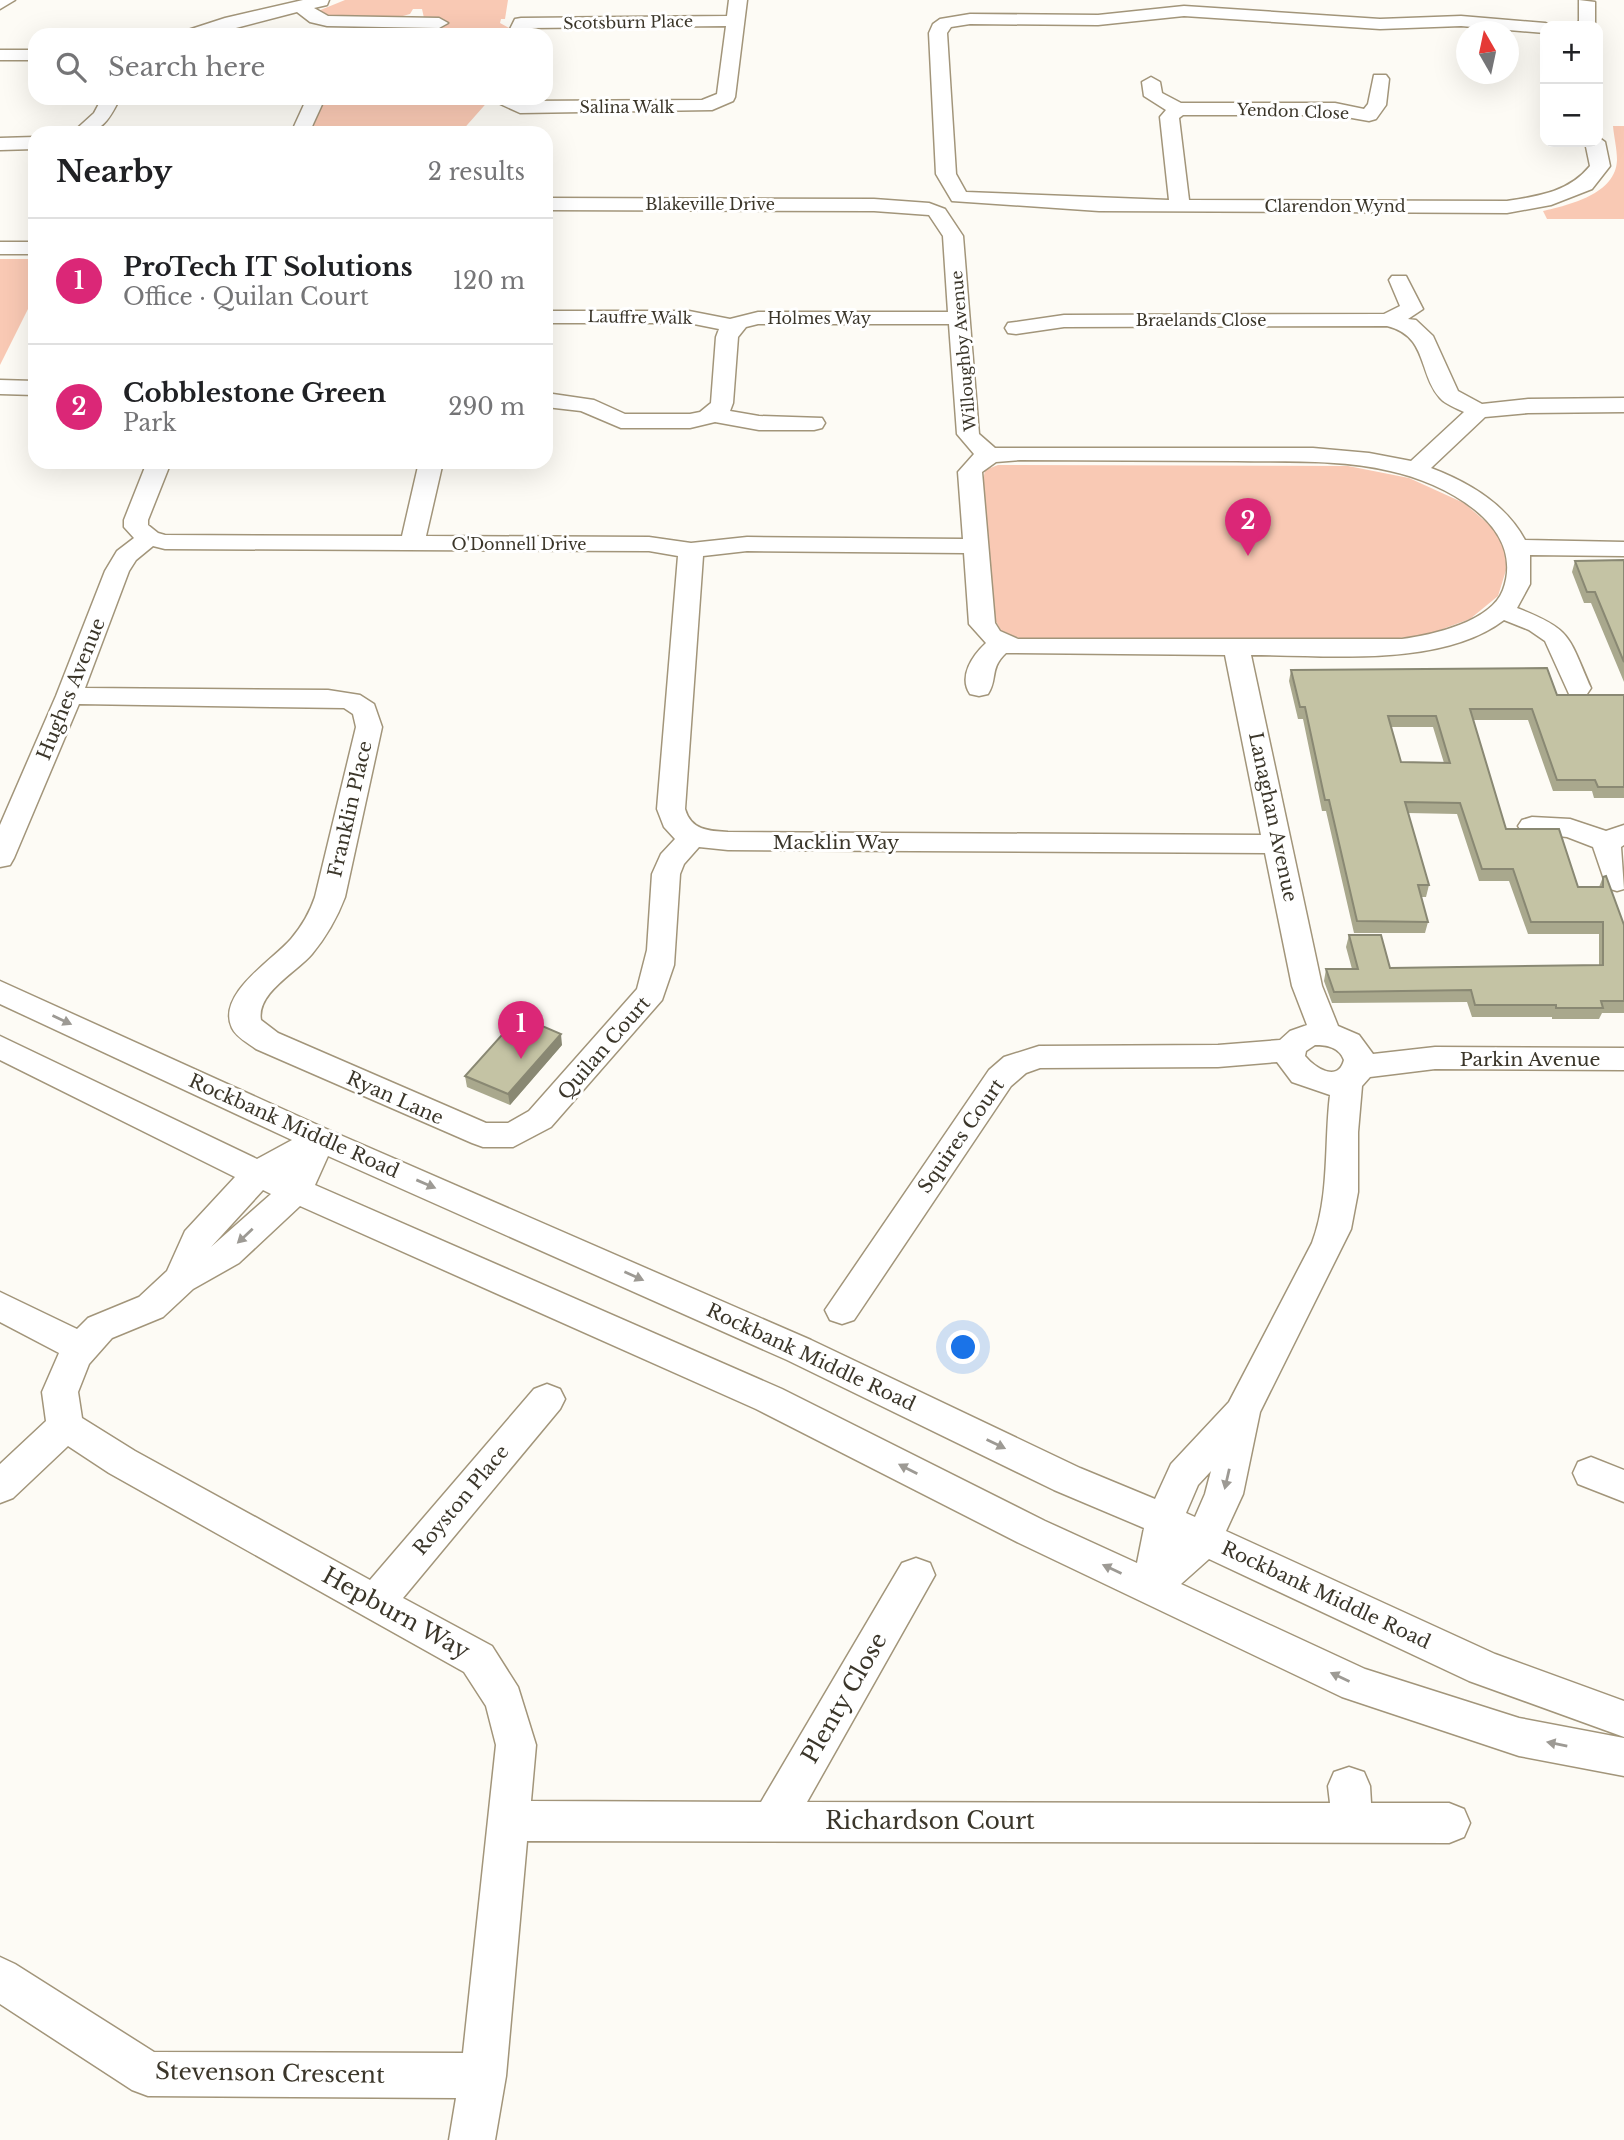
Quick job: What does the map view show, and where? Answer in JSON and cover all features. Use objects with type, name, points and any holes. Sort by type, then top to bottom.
[{"type":"street","points":[[0,4],[6,0]]},
{"type":"street","points":[[213,28],[326,0]]},
{"type":"street","name":"Salina Walk","points":[[516,105],[705,106],[719,109],[726,97],[737,0]]},
{"type":"street","points":[[1586,2],[1588,21]]},
{"type":"street","points":[[301,6],[317,18],[327,21],[416,16],[439,23]]},
{"type":"street","points":[[963,204],[946,174],[938,33],[942,25],[954,21],[1117,19],[1182,6],[1380,24],[1461,21],[1540,28]]},
{"type":"street","points":[[937,7],[954,21]]},
{"type":"street","name":"Scotsburn Place","points":[[545,28],[735,21]]},
{"type":"street","points":[[0,55],[28,55]]},
{"type":"street","name":"Yendon Close","points":[[1178,109],[1335,109],[1369,115],[1377,105],[1380,79]]},
{"type":"street","points":[[1151,82],[1153,96],[1178,109],[1169,117],[1180,206]]},
{"type":"street","points":[[102,124],[109,105]]},
{"type":"street","points":[[303,126],[313,105]]},
{"type":"street","name":"Clarendon Wynd","points":[[932,206],[1032,204],[1507,207],[1544,201],[1585,185],[1600,166],[1596,147]]},
{"type":"street","points":[[932,206],[946,174]]},
{"type":"street","name":"Blakeville Drive","points":[[553,204],[932,206]]},
{"type":"street","name":"Willoughby Avenue","points":[[953,236],[961,223],[963,204]]},
{"type":"street","name":"Willoughby Avenue","points":[[932,206],[953,236],[968,434],[976,445],[990,456]]},
{"type":"street","points":[[0,248],[28,246]]},
{"type":"street","points":[[1387,320],[1412,309],[1399,280]]},
{"type":"street","name":"Lauffre Walk","points":[[553,317],[689,317],[734,326]]},
{"type":"street","name":"Holmes Way","points":[[734,326],[747,319],[774,317],[960,318]]},
{"type":"street","name":"Braelands Close","points":[[1016,328],[1064,321],[1387,320],[1408,326],[1425,341],[1449,395],[1478,411]]},
{"type":"street","points":[[713,415],[722,404],[727,337],[734,326]]},
{"type":"street","points":[[0,387],[28,387]]},
{"type":"street","points":[[553,401],[586,405],[621,421],[690,421],[713,415],[759,423],[814,423]]},
{"type":"street","points":[[1415,470],[1478,411],[1528,406],[1624,405]]},
{"type":"street","points":[[1020,453],[1313,455],[1353,457],[1415,470],[1473,498],[1506,528],[1517,547],[1520,568],[1518,582],[1513,597],[1502,610],[1458,635],[1402,647],[1023,648],[1002,643],[991,636],[982,624],[970,472],[981,460],[990,456],[1020,453]]},
{"type":"street","points":[[149,538],[136,527],[136,520],[156,469]]},
{"type":"street","points":[[412,543],[429,469]]},
{"type":"street","name":"O'Donnell Drive","points":[[149,538],[184,542],[649,544],[691,550],[747,544],[976,545]]},
{"type":"street","name":"Hughes Avenue","points":[[2,854],[69,696],[121,561],[149,538]]},
{"type":"street","points":[[1517,547],[1624,549]]},
{"type":"street","points":[[691,550],[671,809],[673,820],[680,830],[692,838]]},
{"type":"street","points":[[1502,610],[1538,625],[1556,637],[1578,688]]},
{"type":"street","points":[[979,688],[977,672],[981,664],[1002,643]]},
{"type":"street","name":"Lanaghan Avenue","points":[[1151,1587],[1204,1539],[1224,1494],[1242,1412],[1329,1243],[1340,1214],[1344,1178],[1342,1138],[1307,986],[1237,649]]},
{"type":"street","name":"Franklin Place","points":[[69,696],[328,698],[351,701],[365,710],[369,727],[330,897],[323,916],[301,947],[255,990],[244,1013],[246,1025],[267,1041]]},
{"type":"street","points":[[1532,826],[1570,828],[1616,838],[1607,852],[1617,881]]},
{"type":"street","name":"Macklin Way","points":[[692,838],[728,841],[1279,844]]},
{"type":"street","name":"Quilan Court","points":[[526,1129],[557,1102],[651,993],[659,967],[666,874],[671,861],[692,838]]},
{"type":"street","name":"Rockbank Middle Road","points":[[0,992],[320,1139],[800,1350],[1067,1479],[1164,1520],[1483,1668],[1624,1718]]},
{"type":"street","name":"Ryan Lane","points":[[267,1041],[465,1129],[497,1136],[513,1135],[526,1129]]},
{"type":"street","points":[[0,1047],[258,1174],[769,1399],[1032,1532],[1356,1684],[1519,1737],[1624,1757]]},
{"type":"street","name":"Squires Court","points":[[842,1310],[1000,1077],[1015,1065],[1040,1057],[1072,1055],[1324,1058]]},
{"type":"street","name":"Parkin Avenue","points":[[1324,1058],[1624,1059]]},
{"type":"street","points":[[181,1279],[197,1240],[258,1174],[320,1139]]},
{"type":"street","points":[[0,1487],[65,1426],[60,1392],[75,1356],[100,1328],[151,1307],[181,1279],[227,1254],[296,1190],[320,1139]]},
{"type":"street","points":[[0,1306],[82,1348]]},
{"type":"street","name":"Royston Place","points":[[376,1601],[547,1399]]},
{"type":"street","name":"Lanaghan Avenue","points":[[1151,1587],[1164,1520],[1184,1475],[1242,1412]]},
{"type":"street","name":"Hepburn Way","points":[[65,1426],[122,1462],[478,1659],[504,1700],[516,1745],[483,2076],[472,2140]]},
{"type":"street","name":"Plenty Close","points":[[773,1821],[916,1575]]},
{"type":"street","name":"Richardson Court","points":[[509,1821],[773,1821],[1350,1804],[1449,1823]]},
{"type":"street","name":"Stevenson Crescent","points":[[0,1979],[148,2074],[483,2076]]},
{"type":"shaded area","points":[[345,0],[508,0],[505,19],[501,19],[500,23],[509,28],[443,28],[424,18],[422,9],[413,9],[410,14],[392,19],[332,19],[318,11]]},
{"type":"shaded area","points":[[322,105],[485,105],[466,126],[313,126]]},
{"type":"shaded area","points":[[1613,126],[1624,126],[1624,219],[1547,219],[1543,211],[1589,196],[1609,181],[1615,172],[1617,160]]},
{"type":"shaded area","points":[[0,259],[28,259],[28,309],[0,365]]},
{"type":"shaded area","points":[[998,465],[1348,466],[1409,478],[1464,503],[1493,528],[1506,549],[1507,567],[1498,596],[1470,619],[1426,635],[1372,641],[1022,639],[1002,632],[995,620],[983,481],[985,470]]},
{"type":"building","points":[[1624,560],[1624,662],[1595,592],[1587,592],[1575,561]]},
{"type":"building","points":[[1547,668],[1557,695],[1624,695],[1624,787],[1598,787],[1595,780],[1557,780],[1532,709],[1470,709],[1506,829],[1559,829],[1578,887],[1603,887],[1603,877],[1606,876],[1624,925],[1624,1001],[1601,1001],[1603,1008],[1556,1008],[1556,1005],[1475,1005],[1471,990],[1334,992],[1326,969],[1358,969],[1349,935],[1381,935],[1390,968],[1603,965],[1603,922],[1531,922],[1513,869],[1482,869],[1460,803],[1405,802],[1429,885],[1418,885],[1428,922],[1357,921],[1329,800],[1325,800],[1305,707],[1300,707],[1291,670]],"holes":[[[1388,716],[1436,716],[1450,763],[1401,762]]]},
{"type":"building","points":[[519,1016],[561,1034],[508,1094],[465,1076]]},
{"type":"place","name":"Cobblestone Green","points":[[1248,556]]},
{"type":"place","name":"ProTech IT Solutions","points":[[521,1059]]}]
